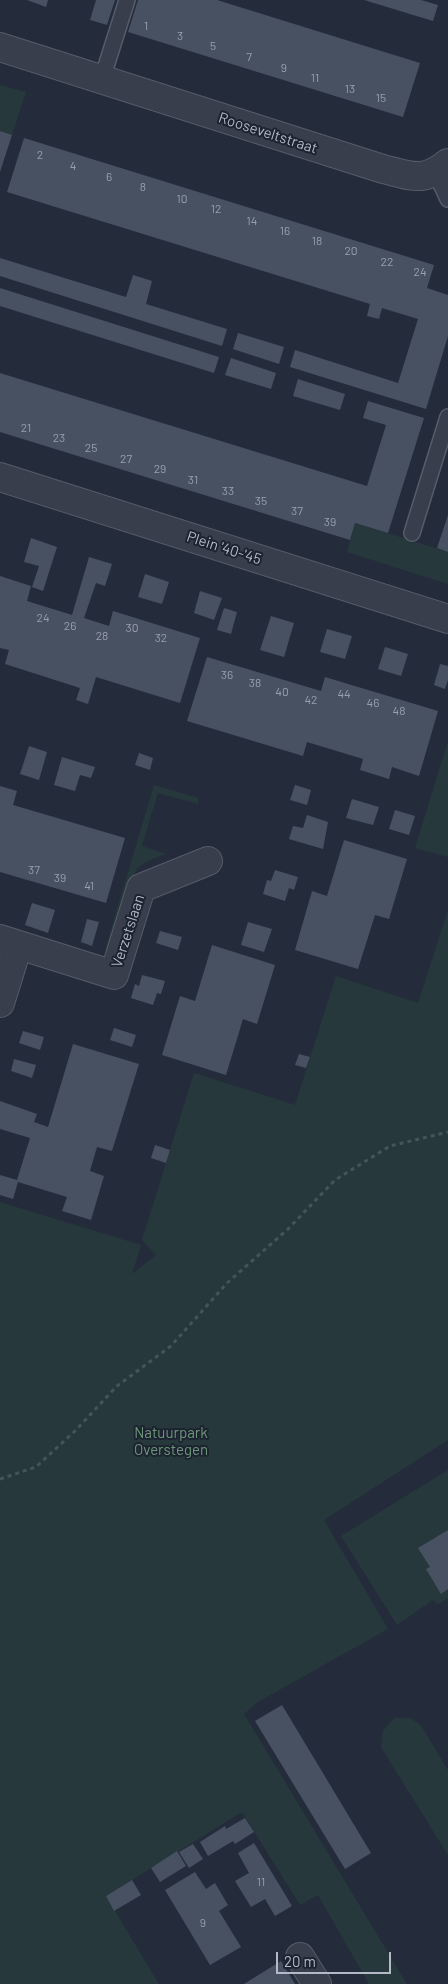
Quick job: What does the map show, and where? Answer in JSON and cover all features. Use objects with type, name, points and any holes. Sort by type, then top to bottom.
[{"type":"street","name":"Rooseveltstraat","points":[[0,47],[383,169],[417,177],[442,168]]},
{"type":"street","name":"Plein '40-'45","points":[[0,477],[448,619]]},
{"type":"street","name":"Verzetslaan","points":[[0,1003],[9,942],[114,975],[141,888],[208,861]]},
{"type":"street","points":[[300,1957],[317,1984]]},
{"type":"lane","points":[[102,79],[127,0]]},
{"type":"lane","name":"Rooseveltstraat","points":[[442,168],[448,199]]},
{"type":"lane","points":[[412,533],[448,417]]},
{"type":"path","points":[[0,1479],[36,1466],[62,1443],[117,1386],[171,1346],[227,1283],[288,1229],[335,1180],[390,1146],[448,1132]]},
{"type":"green space","points":[[0,85],[26,92],[12,135],[0,131]]},
{"type":"green space","points":[[355,523],[448,552],[448,584],[347,552]]},
{"type":"green space","points":[[448,741],[448,857],[415,848]]},
{"type":"green space","points":[[154,785],[198,798],[198,804],[158,793],[142,846],[166,854],[151,859],[138,868],[126,895],[108,950],[105,949]]},
{"type":"green space","name":"Natuurpark Overstegen","points":[[448,910],[448,1440],[324,1520],[388,1629],[256,1703],[244,1714],[407,1984],[369,1984],[318,1895],[300,1905],[242,1812],[106,1896],[159,1984],[0,1984],[0,1202],[141,1245],[132,1274],[156,1255],[142,1240],[194,1073],[295,1105],[336,976],[418,1003]]},
{"type":"green space","points":[[448,1470],[448,1598],[438,1604],[433,1600],[397,1625],[341,1536]]},
{"type":"green space","points":[[394,1718],[410,1718],[420,1724],[448,1770],[448,1855],[381,1747],[383,1731]]},
{"type":"building","points":[[27,0],[48,0],[46,7]]},
{"type":"building","points":[[96,0],[115,0],[107,25],[90,20]]},
{"type":"building","points":[[138,0],[217,0],[420,63],[403,117],[128,32]]},
{"type":"building","points":[[364,0],[421,0],[438,5],[433,21]]},
{"type":"building","points":[[0,131],[12,135],[0,172]]},
{"type":"building","points":[[24,138],[434,265],[427,288],[448,295],[448,336],[426,409],[290,367],[295,350],[398,383],[418,319],[382,308],[379,319],[367,316],[370,304],[7,192]]},
{"type":"building","points":[[0,258],[126,297],[133,275],[152,281],[146,304],[227,329],[222,346],[0,276]]},
{"type":"building","points":[[0,288],[219,357],[214,373],[0,306]]},
{"type":"building","points":[[238,333],[284,347],[279,364],[233,349]]},
{"type":"building","points":[[231,358],[276,373],[271,389],[225,375]]},
{"type":"building","points":[[0,373],[367,486],[386,425],[363,418],[368,401],[424,418],[388,533],[355,523],[350,540],[0,432]]},
{"type":"building","points":[[298,379],[345,394],[340,410],[293,396]]},
{"type":"building","points":[[448,515],[448,552],[437,548]]},
{"type":"building","points":[[31,538],[57,547],[43,591],[32,587],[39,566],[24,562]]},
{"type":"building","points":[[89,557],[112,564],[105,586],[96,583],[84,618],[109,626],[113,611],[200,638],[180,703],[96,677],[88,704],[76,700],[80,688],[5,664],[9,650],[0,648],[0,576],[31,586],[27,601],[72,615]]},
{"type":"building","points":[[145,574],[169,582],[162,604],[138,597]]},
{"type":"building","points":[[200,591],[222,598],[214,620],[194,613]]},
{"type":"building","points":[[224,608],[237,612],[231,634],[217,630]]},
{"type":"building","points":[[271,616],[294,623],[284,657],[260,650]]},
{"type":"building","points":[[327,629],[352,636],[345,659],[320,652]]},
{"type":"building","points":[[385,647],[408,654],[401,676],[378,669]]},
{"type":"building","points":[[207,657],[321,691],[325,677],[438,711],[419,776],[392,767],[389,779],[360,770],[363,759],[307,742],[303,756],[187,721]]},
{"type":"building","points":[[440,664],[448,666],[448,680],[445,689],[434,685]]},
{"type":"building","points":[[29,746],[47,752],[39,780],[20,774]]},
{"type":"building","points":[[139,753],[153,758],[150,770],[135,765]]},
{"type":"building","points":[[62,757],[95,767],[91,778],[80,775],[75,791],[54,785]]},
{"type":"building","points":[[295,785],[311,790],[307,805],[290,800]]},
{"type":"building","points":[[0,786],[17,791],[13,805],[125,838],[106,903],[0,872]]},
{"type":"building","points":[[352,799],[379,807],[373,825],[346,818]]},
{"type":"building","points":[[395,810],[415,816],[409,835],[389,829]]},
{"type":"building","points":[[307,815],[328,822],[323,849],[289,839],[293,826],[303,828]]},
{"type":"building","points":[[344,840],[407,859],[389,919],[375,915],[358,969],[295,950],[312,891],[327,896]]},
{"type":"building","points":[[275,870],[298,877],[294,890],[289,888],[285,901],[263,894],[267,880],[271,881]]},
{"type":"building","points":[[32,903],[55,910],[48,933],[25,925]]},
{"type":"building","points":[[87,919],[99,922],[92,946],[81,942]]},
{"type":"building","points":[[248,922],[272,929],[264,952],[241,945]]},
{"type":"building","points":[[160,931],[182,937],[178,950],[156,943]]},
{"type":"building","points":[[212,945],[275,965],[257,1024],[243,1019],[226,1075],[162,1055],[180,996],[195,1001]]},
{"type":"building","points":[[142,975],[165,981],[161,994],[157,993],[153,1005],[131,998],[135,984],[139,986]]},
{"type":"building","points":[[114,1028],[136,1035],[132,1047],[110,1040]]},
{"type":"building","points":[[23,1031],[44,1037],[40,1050],[19,1043]]},
{"type":"building","points":[[73,1044],[139,1064],[112,1151],[97,1147],[90,1171],[104,1176],[91,1220],[62,1211],[67,1197],[18,1182],[13,1199],[0,1195],[0,1175],[17,1180],[30,1138],[0,1129],[0,1101],[37,1114],[34,1122],[48,1127]]},
{"type":"building","points":[[299,1054],[310,1057],[306,1068],[295,1065]]},
{"type":"building","points":[[14,1059],[36,1065],[32,1078],[11,1071]]},
{"type":"building","points":[[155,1145],[170,1150],[166,1163],[151,1158]]},
{"type":"building","points":[[448,1530],[448,1589],[441,1594],[426,1569],[430,1567],[418,1548]]},
{"type":"building","points":[[282,1705],[371,1853],[345,1869],[255,1721]]},
{"type":"building","points":[[245,1818],[254,1832],[235,1844],[233,1841],[208,1856],[200,1842],[225,1826],[226,1829]]},
{"type":"building","points":[[254,1843],[292,1906],[275,1916],[265,1899],[251,1907],[235,1881],[249,1873],[238,1853]]},
{"type":"building","points":[[193,1844],[203,1859],[189,1868],[179,1852]]},
{"type":"building","points":[[177,1851],[186,1866],[160,1882],[151,1868]]},
{"type":"building","points":[[195,1872],[206,1889],[215,1883],[228,1905],[219,1911],[241,1947],[210,1965],[165,1890]]},
{"type":"building","points":[[132,1880],[141,1895],[114,1911],[106,1896]]},
{"type":"building","points":[[281,1961],[295,1984],[244,1984]]}]
